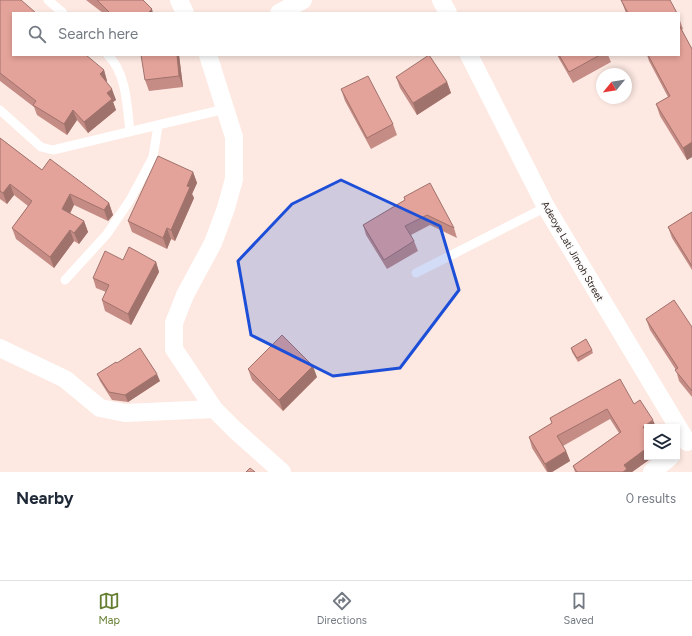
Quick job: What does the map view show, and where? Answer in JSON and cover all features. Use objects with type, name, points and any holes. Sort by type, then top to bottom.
[{"type":"street","points":[[178,0],[184,12]]},
{"type":"street","points":[[441,0],[447,12]]},
{"type":"street","points":[[208,56],[234,137],[234,179],[226,208],[213,243],[185,295],[174,323],[174,349],[214,409],[282,472]]},
{"type":"street","name":"Adeoye Lati Jimoh Street","points":[[470,56],[546,207],[685,443]]},
{"type":"street","points":[[0,348],[65,379],[100,408],[125,413],[214,409]]},
{"type":"street","points":[[652,472],[666,460]]},
{"type":"lane","points":[[48,0],[62,12]]},
{"type":"lane","points":[[109,56],[116,63],[121,77],[130,132]]},
{"type":"lane","points":[[0,110],[41,146],[53,150],[225,109]]},
{"type":"lane","points":[[65,280],[106,234],[130,200],[153,157],[158,126]]},
{"type":"lane","points":[[416,273],[546,207]]},
{"type":"highlighted area","points":[[341,180],[440,226],[459,290],[400,368],[333,376],[251,335],[238,261],[292,204]]},
{"type":"building","points":[[0,0],[21,0],[35,12],[12,12],[12,56],[87,56],[104,70],[100,74],[112,89],[107,93],[112,99],[84,122],[73,110],[64,124],[33,105],[36,101],[0,73]]},
{"type":"building","points":[[97,0],[143,0],[152,9],[149,12],[109,12]]},
{"type":"building","points":[[621,0],[670,0],[676,12],[627,12]]},
{"type":"building","points":[[680,27],[692,49],[692,142],[683,148],[656,104],[670,96],[649,56],[680,56]]},
{"type":"building","points":[[141,56],[177,56],[179,76],[145,80]]},
{"type":"building","points":[[430,56],[447,82],[413,103],[396,77]]},
{"type":"building","points":[[560,56],[598,56],[569,72]]},
{"type":"building","points":[[368,76],[393,124],[367,138],[341,89]]},
{"type":"building","points":[[0,138],[42,170],[50,159],[109,203],[104,210],[70,194],[62,209],[84,221],[74,233],[70,230],[50,257],[12,228],[32,201],[10,184],[3,193],[0,191]]},
{"type":"building","points":[[158,156],[193,172],[187,186],[190,187],[171,230],[167,228],[163,238],[128,221]]},
{"type":"building","points":[[430,183],[454,228],[427,215],[405,226],[414,241],[384,260],[363,225],[405,200],[404,197]]},
{"type":"building","points":[[692,212],[692,266],[668,227]]},
{"type":"building","points":[[129,247],[156,262],[128,314],[102,300],[109,285],[93,278],[105,251],[123,260]]},
{"type":"building","points":[[674,300],[692,327],[692,391],[675,370],[678,368],[646,319]]},
{"type":"building","points":[[282,335],[313,366],[279,400],[248,369]]},
{"type":"building","points":[[586,339],[592,350],[577,358],[571,348]]},
{"type":"building","points":[[140,348],[157,374],[125,395],[109,392],[97,374]]},
{"type":"building","points":[[620,379],[634,404],[640,400],[653,420],[647,424],[644,424],[643,427],[644,450],[624,465],[627,469],[623,472],[577,472],[573,466],[621,432],[607,409],[557,436],[566,451],[545,464],[529,437],[552,423],[550,418]]},
{"type":"building","points":[[250,468],[255,472],[246,472]]}]
